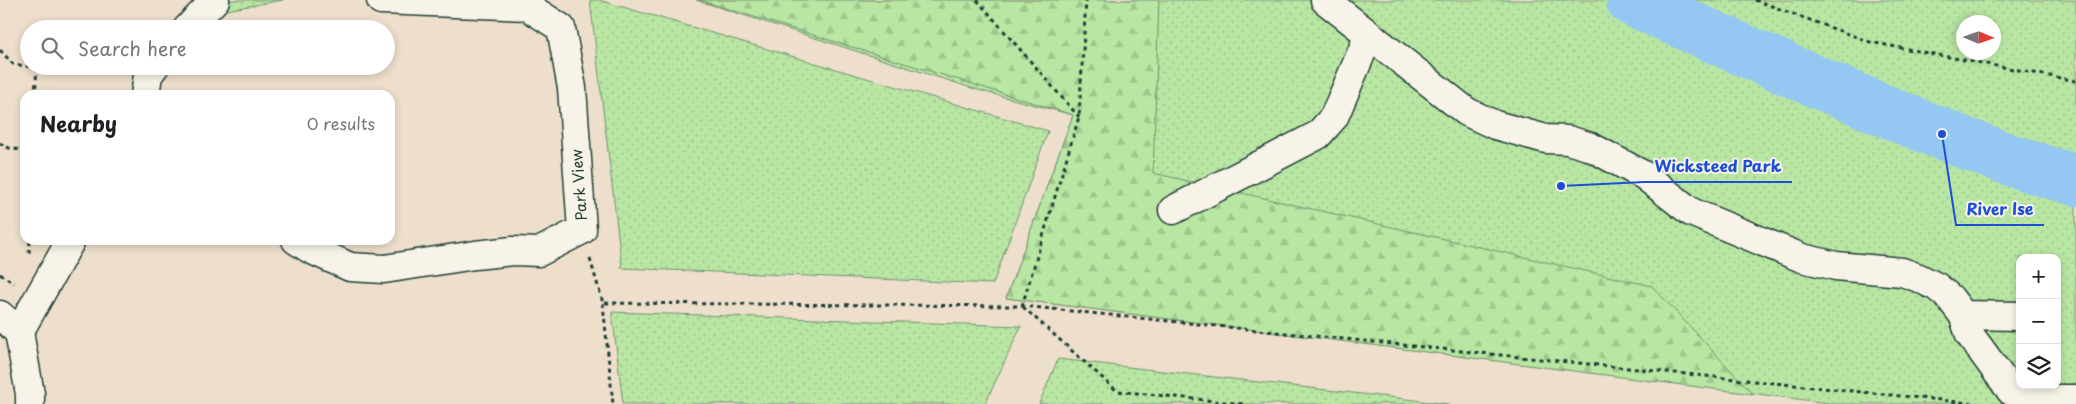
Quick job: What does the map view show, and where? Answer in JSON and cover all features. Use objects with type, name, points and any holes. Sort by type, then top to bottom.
[{"type":"street","points":[[196,20],[215,0]]},
{"type":"street","name":"Park View","points":[[304,245],[350,267],[384,269],[475,255],[513,251],[539,252],[582,230],[572,88],[561,28],[527,6],[381,0]]},
{"type":"street","points":[[1325,0],[1467,112],[1495,125],[1546,139],[1568,140],[1591,147],[1645,176],[1691,212],[1802,258],[1836,266],[1902,272],[1937,287],[1950,298],[1962,315],[1970,335],[2011,391],[2029,399],[2076,399]]},
{"type":"street","points":[[1173,210],[1318,135],[1334,117],[1369,35]]},
{"type":"street","points":[[146,90],[148,75]]},
{"type":"street","points":[[30,404],[30,394],[9,324],[67,245]]},
{"type":"street","points":[[1962,315],[2016,316]]},
{"type":"path","points":[[977,0],[1079,117]]},
{"type":"path","points":[[1022,306],[1079,117],[1086,0]]},
{"type":"path","points":[[1755,0],[1870,42],[2076,81]]},
{"type":"path","points":[[0,50],[13,64],[20,65]]},
{"type":"path","points":[[36,90],[37,75]]},
{"type":"path","points":[[0,143],[9,148],[20,149]]},
{"type":"path","points":[[582,230],[603,304],[613,404]]},
{"type":"path","points":[[603,304],[1022,306],[1979,404]]},
{"type":"path","points":[[1022,306],[1117,391],[1244,404]]},
{"type":"green space","points":[[218,0],[283,0],[226,10]]},
{"type":"green space","points":[[590,0],[599,0],[1048,131],[993,284],[622,268]]},
{"type":"green space","points":[[696,0],[2076,0],[2076,404],[1836,404],[1006,298],[1073,115],[978,90]]},
{"type":"green space","points":[[699,0],[1159,0],[1153,173],[1652,286],[1753,394],[1006,298],[1073,115]]},
{"type":"green space","points":[[612,312],[1021,326],[985,404],[623,404]]},
{"type":"green space","points":[[1058,359],[1449,404],[1039,404]]},
{"type":"waterway","points":[[1632,0],[1784,68],[1974,147],[2076,180]]},
{"type":"place","name":"River Ise","points":[[1942,134]]},
{"type":"place","name":"Wicksteed Park","points":[[1561,186]]}]
